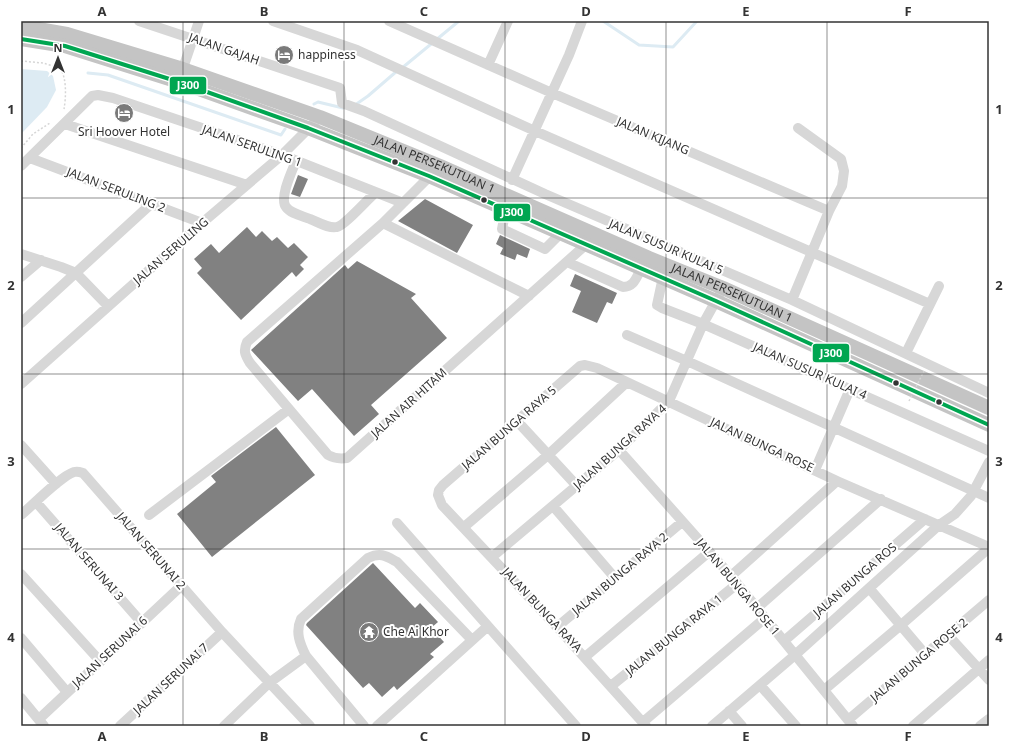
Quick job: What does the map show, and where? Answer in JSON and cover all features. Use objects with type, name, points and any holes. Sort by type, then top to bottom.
[{"type":"highway","name":"JALAN PERSEKUTUAN 1","points":[[21,26],[67,34],[181,76],[429,176],[641,269],[663,277],[989,425]]},
{"type":"highway","name":"JALAN PERSEKUTUAN 1","points":[[21,39],[66,46],[181,76],[320,117],[440,166],[649,258],[723,288],[989,408]]},
{"type":"street","name":"JALAN GAJAH","points":[[139,21],[340,88],[342,103]]},
{"type":"street","points":[[181,76],[199,21]]},
{"type":"street","points":[[273,21],[343,45],[930,304]]},
{"type":"street","name":"JALAN KIJANG","points":[[389,21],[552,93],[829,211]]},
{"type":"street","points":[[512,180],[578,36],[582,21]]},
{"type":"street","points":[[488,65],[508,22]]},
{"type":"street","name":"JALAN SERULING 1","points":[[65,124],[92,96],[98,95],[113,98],[282,155],[403,203]]},
{"type":"street","name":"JALAN SUSUR KULAI 5","points":[[342,103],[364,111],[512,180],[792,300],[989,393]]},
{"type":"street","name":"JALAN SERULING","points":[[22,382],[202,223],[282,155],[320,117]]},
{"type":"street","points":[[21,166],[65,124],[247,185]]},
{"type":"street","points":[[792,300],[829,211],[842,186],[844,171],[841,159],[798,128]]},
{"type":"street","name":"JALAN SERULING 2","points":[[30,158],[202,223]]},
{"type":"street","points":[[296,161],[284,194],[283,201],[285,207],[292,212],[330,227],[337,227],[344,223],[375,192]]},
{"type":"street","points":[[440,166],[382,223],[529,296]]},
{"type":"street","points":[[21,323],[152,204]]},
{"type":"street","points":[[506,209],[502,229],[546,249],[560,233]]},
{"type":"street","name":"JALAN AIR HITAM","points":[[382,223],[247,342],[244,349],[245,355],[289,409],[328,455],[334,458],[347,458],[587,245],[597,234]]},
{"type":"street","points":[[21,254],[76,274],[108,306]]},
{"type":"street","points":[[21,277],[41,260]]},
{"type":"street","points":[[567,262],[623,287],[632,286],[641,269]]},
{"type":"street","name":"JALAN SUSUR KULAI 4","points":[[663,277],[657,305],[662,308],[703,324],[989,451]]},
{"type":"street","points":[[906,353],[939,286]]},
{"type":"street","name":"JALAN BUNGA RAYA 4","points":[[492,557],[619,450],[669,402],[703,324],[723,288]]},
{"type":"street","points":[[627,335],[989,498]]},
{"type":"street","name":"JALAN BUNGA ROSE","points":[[585,365],[597,368],[837,481],[881,499],[989,548]]},
{"type":"street","name":"JALAN BUNGA RAYA 5","points":[[438,495],[439,490],[443,485],[576,369],[585,365]]},
{"type":"street","points":[[464,528],[548,455],[627,382]]},
{"type":"street","points":[[815,470],[850,389]]},
{"type":"street","points":[[149,515],[289,409]]},
{"type":"street","points":[[517,421],[577,486]]},
{"type":"street","points":[[21,515],[56,484],[22,449]]},
{"type":"street","name":"JALAN BUNGA ROSE 1","points":[[619,450],[734,580],[850,723]]},
{"type":"street","points":[[712,726],[870,588],[939,525],[955,514],[971,496],[989,462]]},
{"type":"street","name":"JALAN SERUNAI 2","points":[[56,484],[73,472],[78,471],[84,473],[222,632],[310,726]]},
{"type":"street","name":"JALAN BUNGA RAYA 1","points":[[611,686],[734,580],[837,481]]},
{"type":"street","name":"JALAN BUNGA RAYA","points":[[438,495],[442,505],[585,657],[644,724]]},
{"type":"street","points":[[757,608],[881,499]]},
{"type":"street","name":"JALAN SERUNAI 3","points":[[36,502],[142,623]]},
{"type":"street","points":[[553,506],[615,578]]},
{"type":"street","name":"JALAN BUNGA ROS","points":[[784,641],[925,519]]},
{"type":"street","name":"JALAN BUNGA RAYA 2","points":[[557,627],[682,522]]},
{"type":"street","points":[[397,523],[576,726]]},
{"type":"street","points":[[824,690],[989,548]]},
{"type":"street","points":[[585,657],[709,552]]},
{"type":"street","points":[[364,726],[306,656],[299,640],[298,626],[301,619],[368,558],[376,554],[385,556],[397,562],[472,640]]},
{"type":"street","points":[[21,574],[100,662]]},
{"type":"street","name":"JALAN SERUNAI 6","points":[[41,722],[67,692],[181,586]]},
{"type":"street","points":[[870,588],[926,654]]},
{"type":"street","name":"JALAN BUNGA ROSE 2","points":[[850,723],[926,654],[989,600]]},
{"type":"street","points":[[644,724],[765,618]]},
{"type":"street","points":[[377,726],[488,626]]},
{"type":"street","name":"JALAN SERUNAI 7","points":[[120,726],[222,632]]},
{"type":"street","points":[[948,635],[989,680]]},
{"type":"street","points":[[21,638],[67,692]]},
{"type":"street","points":[[224,726],[269,683],[306,656]]},
{"type":"street","points":[[913,726],[989,660]]},
{"type":"street","points":[[760,685],[796,726]]},
{"type":"street","points":[[21,698],[41,722]]},
{"type":"street","points":[[729,711],[742,726]]},
{"type":"street","points":[[980,726],[989,719]]},
{"type":"path","points":[[21,61],[44,63],[60,68],[63,75],[65,89],[64,110]]},
{"type":"path","points":[[21,148],[33,134],[52,122]]},
{"type":"path","points":[[909,401],[924,371]]},
{"type":"shaded area","points":[[21,69],[47,71],[53,76],[56,90],[47,107],[21,134]]},
{"type":"building","points":[[298,175],[308,179],[300,197],[291,194]]},
{"type":"building","points":[[425,199],[473,225],[457,253],[398,221]]},
{"type":"building","points":[[247,227],[256,237],[262,231],[272,241],[277,237],[288,248],[294,243],[308,257],[300,265],[304,269],[296,277],[292,272],[241,320],[197,273],[202,268],[194,259],[211,244],[219,253]]},
{"type":"building","points":[[500,235],[530,249],[527,258],[517,254],[515,260],[500,254],[503,248],[496,244]]},
{"type":"building","points":[[357,261],[416,294],[411,298],[447,338],[371,405],[379,414],[354,436],[312,389],[298,401],[251,350],[345,265],[348,269]]},
{"type":"building","points":[[575,274],[617,293],[612,304],[607,302],[597,323],[572,312],[581,291],[570,286]]},
{"type":"building","points":[[276,427],[315,475],[212,557],[177,514],[216,482],[211,476]]},
{"type":"building","points":[[373,563],[415,608],[420,603],[438,622],[431,628],[444,642],[430,654],[434,657],[397,690],[394,686],[382,697],[369,683],[363,688],[306,625]]},
{"type":"waterway","points":[[402,68],[459,21]]},
{"type":"waterway","points":[[603,21],[639,45],[673,47],[697,21]]},
{"type":"waterway","points":[[355,105],[397,71]]},
{"type":"waterway","points":[[88,73],[108,75],[281,135],[285,129]]},
{"type":"waterway","points":[[314,104],[318,102],[343,108]]},
{"type":"transit line","name":"J300","points":[[21,39],[65,46],[179,82],[308,128],[429,176],[716,301],[989,425]]},
{"type":"place","name":"happiness","points":[[284,55]]},
{"type":"place","name":"Sri Hoover Hotel","points":[[124,113]]},
{"type":"place","name":"Che Ai Khor","points":[[369,632]]}]
